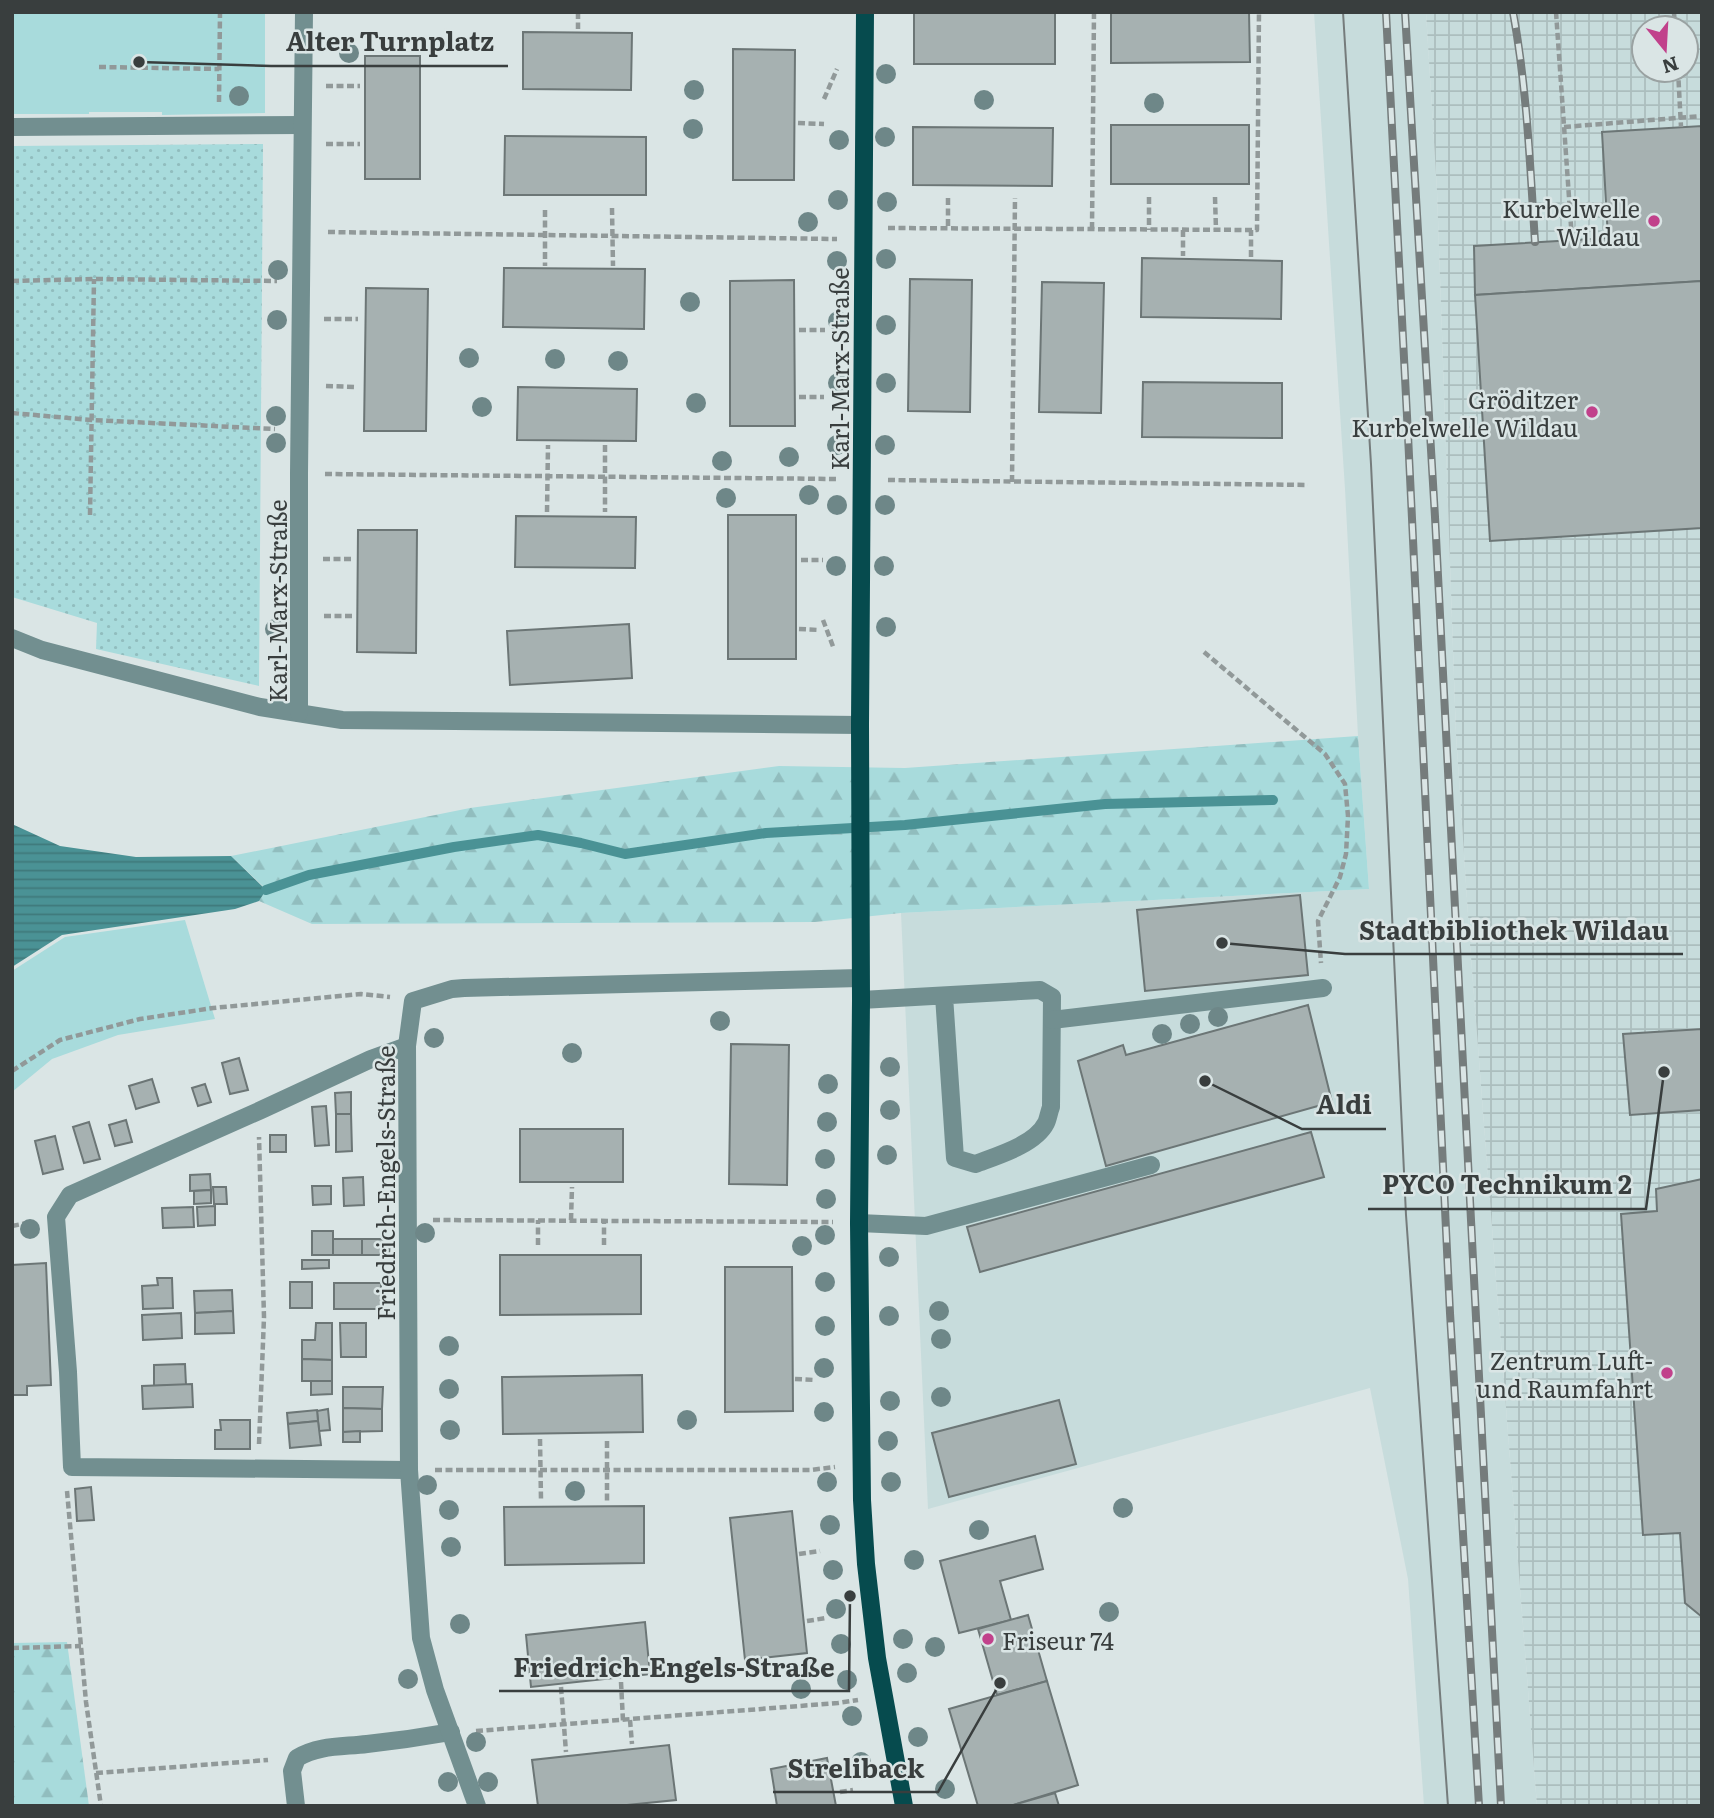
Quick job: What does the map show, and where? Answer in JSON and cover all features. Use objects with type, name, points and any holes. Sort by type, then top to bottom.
[{"type":"main road","name":"Karl-Marx-Straße","points":[[860,978],[865,12]]},
{"type":"main road","points":[[860,978],[861,1465],[866,1563],[883,1696],[904,1806]]},
{"type":"street","name":"Karl-Marx-Straße","points":[[304,12],[299,713],[342,720],[860,726]]},
{"type":"street","points":[[12,127],[302,125]]},
{"type":"street","points":[[12,638],[43,650],[260,707],[299,713]]},
{"type":"street","points":[[413,1001],[464,988],[860,978]]},
{"type":"street","points":[[1052,1020],[1323,988]]},
{"type":"street","points":[[861,1000],[1040,990],[1052,997],[1051,1107],[1045,1125],[1019,1146],[975,1164],[956,1158],[944,996]]},
{"type":"street","name":"Friedrich-Engels-Straße","points":[[413,1001],[407,1046],[409,1470],[421,1638],[435,1690],[477,1806]]},
{"type":"street","points":[[407,1046],[371,1059],[70,1195],[56,1217],[72,1467],[409,1470]]},
{"type":"street","points":[[859,1223],[926,1226],[1151,1165]]},
{"type":"street","points":[[296,1806],[292,1771],[297,1758],[308,1751],[451,1732]]},
{"type":"path","points":[[219,126],[220,12]]},
{"type":"path","points":[[578,12],[578,29]]},
{"type":"path","points":[[1092,229],[1094,12]]},
{"type":"path","points":[[303,232],[612,236],[862,234],[948,229],[1257,230],[1259,12]]},
{"type":"path","points":[[1556,12],[1572,240]]},
{"type":"path","points":[[99,68],[219,69]]},
{"type":"path","points":[[1679,84],[1682,127]]},
{"type":"path","points":[[326,86],[360,86]]},
{"type":"path","points":[[1564,127],[1702,116]]},
{"type":"path","points":[[798,123],[824,124]]},
{"type":"path","points":[[326,144],[360,144]]},
{"type":"path","points":[[1149,197],[1149,230]]},
{"type":"path","points":[[1215,197],[1216,230]]},
{"type":"path","points":[[948,198],[948,229]]},
{"type":"path","points":[[1012,482],[1015,198]]},
{"type":"path","points":[[1570,207],[1606,205]]},
{"type":"path","points":[[612,208],[613,266]]},
{"type":"path","points":[[545,210],[545,266]]},
{"type":"path","points":[[1183,230],[1184,256]]},
{"type":"path","points":[[1251,230],[1251,257]]},
{"type":"path","points":[[90,515],[94,279]]},
{"type":"path","points":[[12,281],[262,280]]},
{"type":"path","points":[[324,319],[358,319]]},
{"type":"path","points":[[799,330],[825,330]]},
{"type":"path","points":[[324,386],[357,387]]},
{"type":"path","points":[[799,397],[824,397]]},
{"type":"path","points":[[12,414],[260,428]]},
{"type":"path","points":[[547,512],[548,445]]},
{"type":"path","points":[[605,445],[605,512]]},
{"type":"path","points":[[299,474],[1308,485]]},
{"type":"path","points":[[323,559],[354,559]]},
{"type":"path","points":[[801,560],[823,560]]},
{"type":"path","points":[[323,616],[354,616]]},
{"type":"path","points":[[799,629],[819,630]]},
{"type":"path","points":[[1204,652],[1325,754],[1345,784],[1348,816],[1346,854],[1340,877],[1318,921],[1323,988]]},
{"type":"path","points":[[12,1071],[60,1040],[140,1019],[213,1008],[361,994],[413,1001]]},
{"type":"path","points":[[256,1112],[259,1123],[264,1317],[258,1468]]},
{"type":"path","points":[[571,1220],[572,1187]]},
{"type":"path","points":[[407,1220],[859,1223]]},
{"type":"path","points":[[538,1220],[538,1245]]},
{"type":"path","points":[[604,1220],[604,1245]]},
{"type":"path","points":[[795,1380],[815,1380]]},
{"type":"path","points":[[540,1439],[541,1500]]},
{"type":"path","points":[[607,1440],[607,1501]]},
{"type":"path","points":[[409,1470],[810,1470],[861,1465]]},
{"type":"path","points":[[72,1467],[66,1484],[86,1702],[101,1806]]},
{"type":"path","points":[[799,1554],[820,1551]]},
{"type":"path","points":[[807,1621],[827,1618]]},
{"type":"path","points":[[12,1648],[80,1646]]},
{"type":"path","points":[[621,1682],[623,1721]]},
{"type":"path","points":[[561,1688],[566,1752]]},
{"type":"path","points":[[451,1732],[623,1721],[838,1703],[883,1696]]},
{"type":"path","points":[[630,1720],[632,1744]]},
{"type":"path","points":[[96,1773],[297,1758]]},
{"type":"path","points":[[840,1793],[853,1790]]},
{"type":"shaded area","points":[[1314,12],[1426,12],[1437,191],[1456,734],[1537,1806],[1424,1806],[1408,1579],[1370,1388],[928,1509],[901,913],[1369,889]]},
{"type":"shaded area","points":[[1426,12],[1702,12],[1702,1806],[1537,1806],[1456,734],[1437,191]]},
{"type":"shaded area","points":[[12,824],[60,846],[136,857],[231,856],[266,890],[259,901],[235,909],[62,935],[12,967]]},
{"type":"green space","points":[[12,12],[265,12],[265,113],[12,114]]},
{"type":"green space","points":[[263,144],[259,686],[96,649],[97,623],[12,597],[12,146]]},
{"type":"green space","points":[[1358,736],[1369,889],[901,913],[815,922],[312,924],[259,901],[266,889],[231,856],[470,808],[779,766],[905,768]]},
{"type":"green space","points":[[185,920],[215,1019],[118,1035],[52,1059],[12,1092],[12,971],[65,937]]},
{"type":"green space","points":[[67,1642],[89,1806],[12,1806],[12,1643]]},
{"type":"building","points":[[914,12],[1055,12],[1055,64],[914,64]]},
{"type":"building","points":[[1111,12],[1249,12],[1250,62],[1111,63]]},
{"type":"building","points":[[523,32],[632,33],[631,90],[523,89]]},
{"type":"building","points":[[733,49],[795,50],[794,180],[733,180]]},
{"type":"building","points":[[365,56],[420,56],[420,179],[365,179]]},
{"type":"building","points":[[1111,125],[1249,125],[1249,184],[1111,184]]},
{"type":"building","name":"Kurbelwelle Wildau","points":[[1702,126],[1702,281],[1475,295],[1474,246],[1608,238],[1602,132]]},
{"type":"building","points":[[913,127],[1053,128],[1052,186],[913,185]]},
{"type":"building","points":[[505,136],[646,137],[646,195],[504,195]]},
{"type":"building","points":[[1142,258],[1282,261],[1281,319],[1141,317]]},
{"type":"building","points":[[504,268],[645,269],[644,329],[503,327]]},
{"type":"building","points":[[910,279],[972,280],[970,412],[908,411]]},
{"type":"building","points":[[794,280],[795,426],[730,426],[730,281]]},
{"type":"building","name":"Gröditzer Kurbelwelle Wildau","points":[[1702,281],[1702,528],[1490,541],[1475,295]]},
{"type":"building","points":[[1042,282],[1104,283],[1101,413],[1039,412]]},
{"type":"building","points":[[366,288],[428,289],[426,431],[364,431]]},
{"type":"building","points":[[1143,382],[1282,383],[1282,438],[1142,437]]},
{"type":"building","points":[[518,387],[637,389],[636,441],[517,440]]},
{"type":"building","points":[[728,515],[796,515],[796,659],[728,659]]},
{"type":"building","points":[[516,516],[636,517],[635,568],[515,567]]},
{"type":"building","points":[[358,530],[417,530],[416,653],[357,652]]},
{"type":"building","points":[[629,624],[632,678],[510,685],[507,631]]},
{"type":"building","points":[[1300,895],[1308,975],[1145,991],[1137,910]]},
{"type":"building","points":[[1308,1005],[1332,1102],[1106,1166],[1078,1061],[1123,1045],[1126,1055]]},
{"type":"building","points":[[1702,1029],[1702,1110],[1630,1115],[1623,1034]]},
{"type":"building","points":[[731,1044],[789,1045],[787,1185],[729,1184]]},
{"type":"building","points":[[239,1058],[248,1090],[230,1094],[222,1063]]},
{"type":"building","points":[[152,1079],[159,1102],[136,1109],[129,1086]]},
{"type":"building","points":[[205,1084],[211,1102],[198,1106],[192,1088]]},
{"type":"building","points":[[351,1092],[351,1114],[336,1114],[335,1093]]},
{"type":"building","points":[[326,1106],[329,1145],[315,1146],[312,1107]]},
{"type":"building","points":[[336,1114],[351,1114],[352,1151],[336,1152]]},
{"type":"building","points":[[126,1120],[132,1142],[115,1146],[109,1125]]},
{"type":"building","points":[[89,1122],[100,1159],[84,1163],[73,1127]]},
{"type":"building","points":[[520,1129],[623,1129],[623,1182],[520,1182]]},
{"type":"building","points":[[1311,1132],[1324,1177],[980,1272],[967,1227]]},
{"type":"building","points":[[270,1135],[286,1135],[286,1152],[270,1152]]},
{"type":"building","points":[[55,1136],[63,1169],[43,1174],[35,1141]]},
{"type":"building","points":[[210,1174],[211,1190],[190,1191],[190,1175]]},
{"type":"building","points":[[363,1177],[364,1205],[344,1206],[343,1178]]},
{"type":"building","name":"Zentrum Luft- und Raumfahrt","points":[[1702,1179],[1702,1617],[1685,1603],[1680,1533],[1643,1535],[1621,1214],[1657,1211],[1656,1189]]},
{"type":"building","points":[[312,1186],[331,1186],[331,1204],[313,1205]]},
{"type":"building","points":[[213,1187],[226,1187],[227,1204],[214,1204]]},
{"type":"building","points":[[211,1190],[211,1203],[194,1204],[194,1191]]},
{"type":"building","points":[[215,1206],[215,1225],[198,1226],[197,1207]]},
{"type":"building","points":[[193,1207],[194,1227],[163,1228],[162,1208]]},
{"type":"building","points":[[312,1231],[333,1231],[333,1255],[312,1255]]},
{"type":"building","points":[[333,1239],[362,1239],[362,1255],[333,1255]]},
{"type":"building","points":[[362,1239],[390,1239],[389,1255],[362,1255]]},
{"type":"building","points":[[500,1255],[641,1255],[641,1314],[500,1315]]},
{"type":"building","points":[[302,1260],[329,1260],[329,1268],[302,1269]]},
{"type":"building","points":[[46,1263],[51,1385],[27,1386],[27,1395],[12,1395],[12,1265]]},
{"type":"building","points":[[725,1267],[792,1267],[793,1411],[725,1412]]},
{"type":"building","points":[[157,1278],[172,1278],[173,1308],[143,1309],[142,1286],[158,1285]]},
{"type":"building","points":[[290,1282],[312,1282],[312,1308],[290,1308]]},
{"type":"building","points":[[334,1283],[381,1283],[381,1309],[334,1309]]},
{"type":"building","points":[[232,1290],[233,1311],[195,1313],[194,1291]]},
{"type":"building","points":[[233,1311],[234,1333],[195,1334],[195,1313]]},
{"type":"building","points":[[181,1313],[182,1338],[143,1340],[142,1315]]},
{"type":"building","points":[[316,1323],[332,1323],[332,1360],[302,1359],[302,1340],[315,1340]]},
{"type":"building","points":[[340,1323],[366,1323],[366,1357],[341,1357]]},
{"type":"building","points":[[302,1359],[332,1360],[332,1381],[302,1381]]},
{"type":"building","points":[[185,1364],[186,1385],[154,1386],[154,1365]]},
{"type":"building","points":[[642,1375],[643,1432],[503,1434],[502,1377]]},
{"type":"building","points":[[311,1381],[332,1381],[332,1394],[311,1395]]},
{"type":"building","points":[[192,1384],[193,1407],[143,1409],[142,1386]]},
{"type":"building","points":[[343,1387],[383,1387],[382,1409],[343,1408]]},
{"type":"building","points":[[1059,1400],[1076,1464],[949,1497],[932,1433]]},
{"type":"building","points":[[343,1408],[382,1409],[382,1431],[343,1432]]},
{"type":"building","points":[[328,1409],[330,1430],[319,1431],[317,1411]]},
{"type":"building","points":[[317,1410],[318,1421],[288,1424],[287,1413]]},
{"type":"building","points":[[220,1420],[250,1420],[250,1449],[215,1449],[215,1430],[221,1430]]},
{"type":"building","points":[[318,1421],[321,1445],[290,1448],[288,1424]]},
{"type":"building","points":[[360,1431],[360,1442],[343,1442],[343,1432]]},
{"type":"building","points":[[91,1487],[94,1520],[77,1521],[75,1489]]},
{"type":"building","points":[[644,1506],[644,1563],[505,1565],[504,1507]]},
{"type":"building","points":[[792,1511],[807,1653],[745,1660],[730,1518]]},
{"type":"building","points":[[1035,1536],[1043,1569],[1000,1581],[1011,1620],[959,1633],[940,1561]]},
{"type":"building","points":[[1028,1615],[1047,1681],[997,1695],[978,1629]]},
{"type":"building","points":[[645,1622],[650,1674],[531,1687],[526,1635]]},
{"type":"building","points":[[1047,1681],[1078,1785],[1010,1806],[978,1806],[949,1709]]},
{"type":"building","points":[[669,1745],[676,1800],[617,1806],[538,1806],[532,1760]]},
{"type":"building","points":[[827,1758],[836,1806],[777,1806],[771,1769]]},
{"type":"building","points":[[1055,1793],[1059,1806],[1010,1806]]},
{"type":"waterway","points":[[266,890],[309,875],[454,847],[538,835],[625,854],[766,833],[905,825],[1105,804],[1273,800]]},
{"type":"tram line","points":[[1343,12],[1371,464],[1406,1215],[1448,1806]]},
{"type":"railway","points":[[1386,12],[1450,1313],[1479,1806]]},
{"type":"railway","points":[[1405,12],[1435,517],[1501,1806]]},
{"type":"railway","points":[[1513,12],[1525,98],[1535,242]]},
{"type":"place","name":"Alter Turnplatz","points":[[139,62]]},
{"type":"place","name":"Kurbelwelle Wildau","points":[[1654,221]]},
{"type":"place","name":"Gröditzer Kurbelwelle Wildau","points":[[1592,412]]},
{"type":"place","name":"Stadtbibliothek Wildau","points":[[1222,943]]},
{"type":"place","name":"PYCO Technikum 2","points":[[1664,1072]]},
{"type":"place","name":"Aldi","points":[[1205,1081]]},
{"type":"place","name":"Zentrum Luft- und Raumfahrt","points":[[1667,1373]]},
{"type":"place","name":"Friedrich-Engels-Straße","points":[[850,1596]]},
{"type":"place","name":"Friseur 74","points":[[988,1639]]},
{"type":"place","name":"Streliback","points":[[1000,1683]]}]
